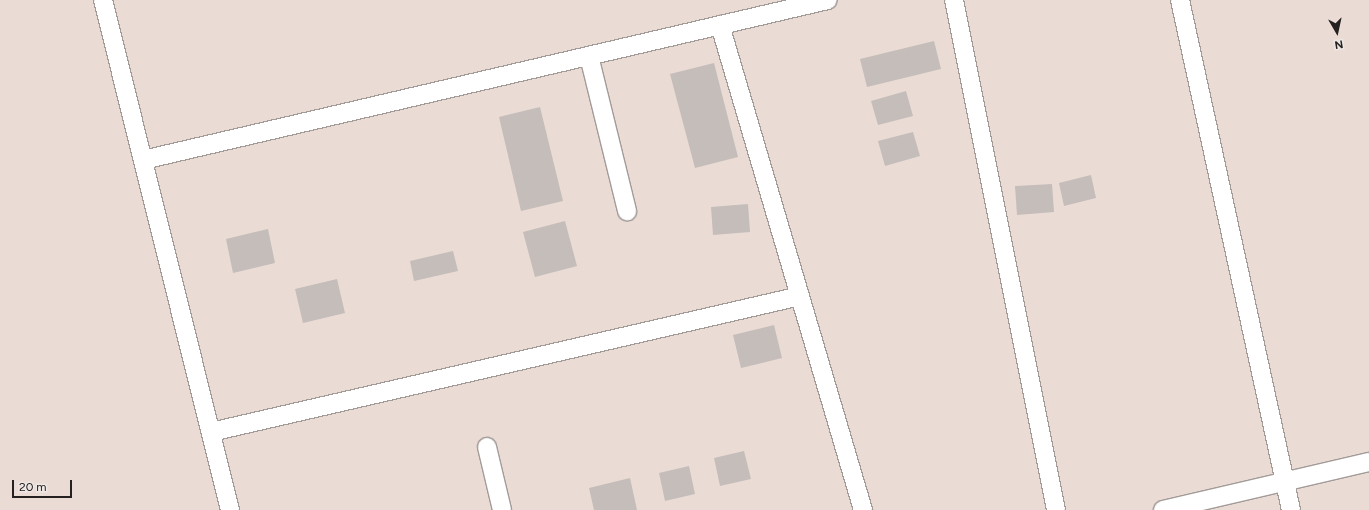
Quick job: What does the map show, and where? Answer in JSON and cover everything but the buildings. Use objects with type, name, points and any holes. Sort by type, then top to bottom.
[{"type":"street","points":[[104,0],[230,510]]},
{"type":"street","points":[[143,160],[828,0]]},
{"type":"street","points":[[954,0],[1056,510]]},
{"type":"street","points":[[1180,0],[1291,510]]},
{"type":"street","points":[[720,25],[863,510]]},
{"type":"street","points":[[589,56],[627,211]]},
{"type":"street","points":[[211,432],[800,296]]},
{"type":"street","points":[[487,447],[502,510]]},
{"type":"street","points":[[1163,510],[1285,484],[1369,462]]},
{"type":"shaded area","points":[[0,0],[1369,0],[1369,510],[0,510]]}]
